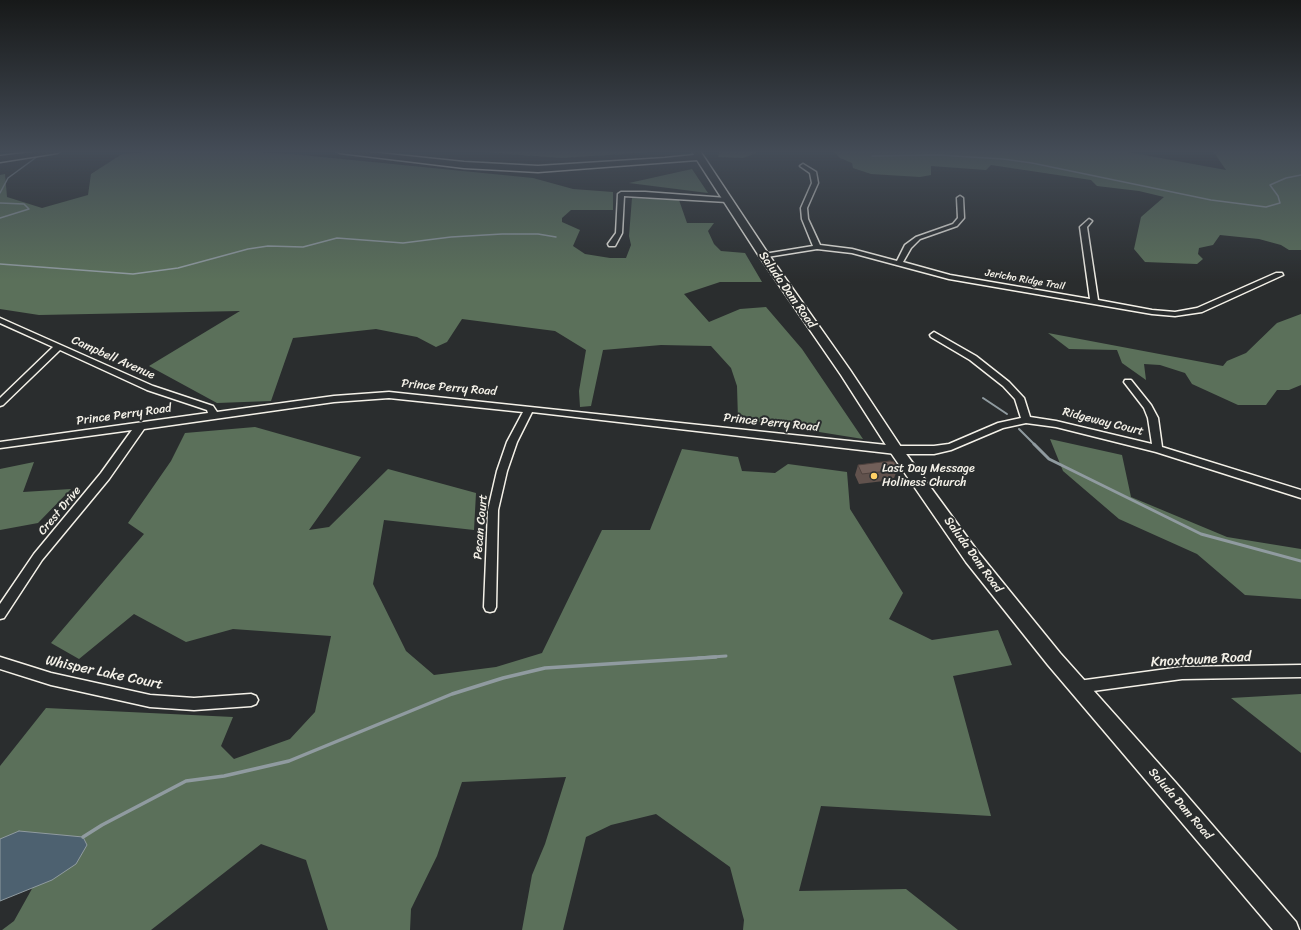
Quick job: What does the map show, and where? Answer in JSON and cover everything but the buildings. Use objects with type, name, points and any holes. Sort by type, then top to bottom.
[{"type":"street","points":[[612,244],[619,233],[621,194]]},
{"type":"street","points":[[650,194],[726,200]]},
{"type":"street","name":"Saluda Dam Road","points":[[723,194],[846,373],[896,450],[972,557],[1054,659],[1288,930]]},
{"type":"street","points":[[810,194],[804,208],[805,219],[817,247]]},
{"type":"street","points":[[899,263],[908,247],[918,238],[955,225],[961,218],[960,198]]},
{"type":"street","points":[[1089,221],[1083,227],[1094,302]]},
{"type":"street","name":"Jericho Ridge Trail","points":[[764,256],[817,247],[852,251],[949,277],[1152,312],[1175,314],[1199,310],[1279,275]]},
{"type":"street","name":"Campbell Avenue","points":[[0,320],[150,388],[210,408],[215,416]]},
{"type":"street","points":[[934,334],[973,358],[1006,384],[1019,398],[1026,420]]},
{"type":"street","points":[[0,403],[58,347]]},
{"type":"street","points":[[1128,382],[1141,396],[1151,413],[1158,449]]},
{"type":"street","name":"Prince Perry Road","points":[[0,445],[334,399],[389,395],[896,450]]},
{"type":"street","name":"Pecan Court","points":[[490,607],[493,510],[504,464],[512,442],[529,409]]},
{"type":"street","name":"Ridgeway Court","points":[[896,450],[934,450],[951,447],[1002,425],[1026,420],[1056,424],[1158,449],[1301,494]]},
{"type":"street","name":"Crest Drive","points":[[0,614],[38,557],[105,476],[141,425]]},
{"type":"street","name":"Whisper Lake Court","points":[[0,664],[51,679],[150,701],[194,704],[251,700]]},
{"type":"street","name":"Knoxtowne Road","points":[[1078,687],[1182,673],[1301,671]]},
{"type":"green space","points":[[0,194],[7,194],[7,197],[42,208],[88,195],[613,194],[613,210],[571,210],[562,218],[562,222],[580,230],[573,246],[585,254],[610,258],[626,258],[631,245],[629,236],[632,198],[679,200],[687,223],[714,223],[708,231],[714,244],[721,251],[745,253],[762,282],[720,282],[684,294],[709,322],[740,309],[766,307],[802,349],[863,439],[738,419],[737,386],[731,368],[711,346],[661,345],[603,350],[591,406],[580,407],[579,391],[586,350],[555,331],[462,319],[447,342],[436,347],[417,337],[376,329],[293,338],[271,401],[217,403],[149,366],[240,311],[39,315],[0,309]]},
{"type":"green space","points":[[1153,194],[1301,194],[1301,250],[1289,250],[1281,245],[1259,239],[1220,235],[1213,245],[1199,248],[1198,254],[1203,259],[1197,264],[1145,262],[1134,249],[1141,217],[1164,197]]},
{"type":"green space","points":[[1301,314],[1301,385],[1289,390],[1277,390],[1266,405],[1238,405],[1192,384],[1185,373],[1160,365],[1144,364],[1146,380],[1122,363],[1117,350],[1069,349],[1048,333],[1223,366],[1227,361],[1246,353],[1277,323]]},
{"type":"green space","points":[[255,427],[361,457],[309,530],[329,527],[388,469],[476,493],[474,530],[384,520],[373,584],[406,651],[434,675],[496,667],[542,653],[602,530],[650,530],[682,449],[738,457],[742,471],[775,473],[788,464],[847,472],[850,509],[903,593],[889,619],[932,640],[998,630],[1012,665],[953,676],[991,816],[821,806],[799,891],[906,889],[958,930],[743,930],[744,920],[730,867],[656,814],[611,825],[586,837],[563,930],[522,930],[532,875],[545,844],[566,777],[462,782],[437,856],[411,909],[410,930],[328,930],[306,860],[261,844],[151,930],[2,930],[14,921],[43,869],[0,864],[0,766],[46,708],[233,717],[221,746],[234,759],[290,739],[315,712],[331,636],[233,629],[186,642],[134,614],[79,659],[51,643],[144,534],[128,523],[171,461],[185,433]]},
{"type":"green space","points":[[1050,439],[1122,455],[1131,497],[1227,537],[1301,549],[1301,599],[1245,595],[1197,554],[1119,519],[1063,471]]},
{"type":"green space","points":[[34,462],[23,492],[71,489],[38,523],[0,530],[0,469]]},
{"type":"green space","points":[[1301,694],[1301,753],[1231,698]]},
{"type":"water","points":[[19,831],[83,837],[87,845],[76,864],[52,880],[0,901],[0,839]]},
{"type":"waterway","points":[[1184,194],[1211,200],[1266,207],[1280,203],[1277,194]]},
{"type":"waterway","points":[[0,203],[24,204],[29,209],[0,218]]},
{"type":"waterway","points":[[0,264],[133,274],[178,268],[248,249],[268,246],[303,247],[337,238],[403,243],[451,237],[502,234],[538,234],[556,237]]},
{"type":"waterway","points":[[983,398],[1007,414]]},
{"type":"waterway","points":[[1019,429],[1049,459],[1201,534],[1301,561]]},
{"type":"waterway","points":[[698,658],[726,656]]},
{"type":"waterway","points":[[83,837],[102,825],[186,781],[224,776],[289,761],[452,694],[503,678],[545,668],[716,657]]},
{"type":"place","name":"Last Day Message Holiness Church","points":[[874,476]]}]
